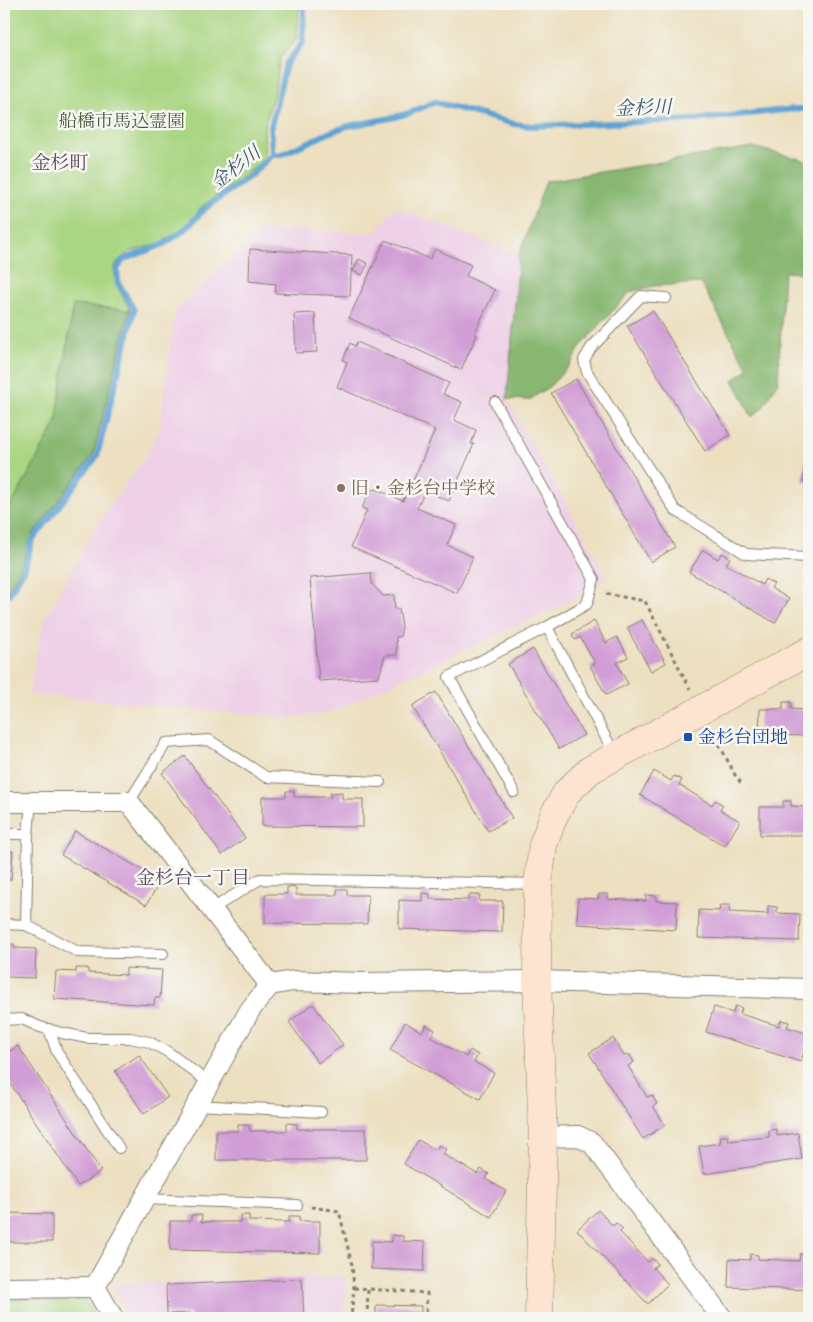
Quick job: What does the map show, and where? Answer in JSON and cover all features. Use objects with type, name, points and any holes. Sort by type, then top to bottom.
[{"type":"street","points":[[539,1318],[543,1137],[537,981],[538,884],[543,845],[554,815],[567,792],[590,770],[809,651]]},
{"type":"street","points":[[4,802],[129,802],[270,985]]},
{"type":"street","points":[[95,1287],[250,1010],[270,985],[293,981],[537,981],[809,988]]},
{"type":"street","points":[[543,1137],[578,1136],[592,1143],[722,1318]]},
{"type":"street","points":[[4,1288],[95,1287]]},
{"type":"street","points":[[95,1287],[112,1318]]},
{"type":"lane","points":[[666,298],[641,296],[591,348],[584,360],[587,372],[675,510],[746,554],[809,556]]},
{"type":"lane","points":[[495,402],[594,579],[586,604],[547,628],[449,676],[514,792]]},
{"type":"lane","points":[[547,628],[615,756]]},
{"type":"lane","points":[[129,802],[166,743],[209,740],[266,777],[380,782]]},
{"type":"lane","points":[[26,925],[30,802]]},
{"type":"lane","points":[[4,834],[28,834]]},
{"type":"lane","points":[[212,909],[260,879],[538,884]]},
{"type":"lane","points":[[4,924],[26,925],[78,952],[163,954]]},
{"type":"lane","points":[[4,1020],[22,1019],[49,1029],[87,1038],[130,1038],[149,1042],[168,1052],[209,1083]]},
{"type":"lane","points":[[49,1029],[57,1052],[119,1148]]},
{"type":"lane","points":[[197,1105],[321,1112]]},
{"type":"lane","points":[[144,1199],[297,1206]]},
{"type":"path","points":[[590,591],[646,602],[694,697]]},
{"type":"path","points":[[708,723],[734,775],[741,783]]},
{"type":"path","points":[[297,1206],[340,1211],[352,1264],[354,1288],[350,1318]]},
{"type":"path","points":[[354,1288],[427,1293],[426,1318]]},
{"type":"path","points":[[367,1318],[368,1288]]},
{"type":"shaded area","name":"旧・金杉台中学校","points":[[395,207],[519,255],[507,399],[607,578],[574,599],[329,713],[290,718],[29,694],[43,622],[102,517],[145,458],[159,431],[175,310],[261,230],[374,233]]},
{"type":"shaded area","points":[[346,1276],[345,1318],[130,1318],[111,1284]]},
{"type":"green space","name":"船橋市馬込霊園","points":[[4,4],[299,4],[297,39],[280,58],[274,94],[264,127],[265,158],[200,208],[191,222],[163,242],[130,252],[118,261],[114,268],[116,284],[130,310],[93,455],[33,534],[20,569],[8,592],[4,595]]},
{"type":"green space","points":[[752,147],[804,160],[809,164],[809,273],[784,272],[778,382],[763,407],[752,417],[733,380],[748,369],[701,283],[654,286],[630,292],[581,346],[570,365],[550,386],[529,400],[507,399],[519,255],[546,181]]},
{"type":"green space","points":[[73,305],[130,310],[93,455],[33,534],[20,569],[8,592],[4,595],[4,515],[16,497],[56,423]]},
{"type":"green space","points":[[4,1299],[85,1299],[95,1318],[4,1318]]},
{"type":"building","points":[[385,240],[430,259],[435,249],[471,265],[466,276],[495,290],[474,334],[477,335],[461,370],[349,318]]},
{"type":"building","points":[[250,249],[352,255],[350,296],[275,293],[276,284],[249,281]]},
{"type":"building","points":[[359,259],[368,264],[362,275],[353,271]]},
{"type":"building","points":[[653,311],[730,435],[705,451],[627,326]]},
{"type":"building","points":[[315,313],[317,352],[296,353],[294,314]]},
{"type":"building","points":[[357,342],[449,383],[443,394],[462,402],[454,420],[476,430],[471,444],[474,444],[449,501],[426,491],[427,488],[413,481],[435,430],[337,387],[347,362],[343,360],[350,343],[355,346]]},
{"type":"building","points":[[576,379],[675,547],[651,562],[551,393]]},
{"type":"building","points":[[806,450],[809,451],[809,482],[803,482]]},
{"type":"building","points":[[410,485],[425,492],[417,508],[456,525],[447,545],[473,557],[457,593],[351,547],[367,510],[362,508],[371,489],[376,489],[403,501]]},
{"type":"building","points":[[703,550],[718,559],[722,553],[730,558],[726,564],[762,585],[765,579],[774,584],[771,588],[789,599],[775,623],[689,572]]},
{"type":"building","points":[[371,573],[372,584],[383,596],[394,595],[395,609],[399,609],[402,627],[400,637],[396,637],[397,655],[385,655],[379,677],[319,681],[310,578]]},
{"type":"building","points":[[642,620],[666,663],[651,671],[627,628]]},
{"type":"building","points":[[594,621],[606,643],[617,637],[628,657],[617,663],[628,684],[606,695],[590,666],[595,663],[580,637],[575,640],[572,634]]},
{"type":"building","points":[[533,649],[584,735],[559,749],[508,664]]},
{"type":"building","points":[[436,692],[512,818],[488,831],[412,706]]},
{"type":"building","points":[[783,702],[791,702],[791,709],[809,710],[809,736],[759,735],[760,709],[783,709]]},
{"type":"building","points":[[185,756],[245,838],[222,855],[162,773]]},
{"type":"building","points":[[654,771],[671,781],[674,776],[682,780],[679,785],[712,805],[715,800],[723,805],[720,810],[740,821],[725,846],[640,795]]},
{"type":"building","points":[[286,791],[294,791],[294,797],[331,797],[330,793],[342,792],[342,799],[363,799],[363,827],[262,826],[262,797],[286,797]]},
{"type":"building","points":[[783,801],[791,801],[791,806],[809,807],[809,835],[760,835],[760,807],[783,807]]},
{"type":"building","points":[[75,831],[161,881],[146,905],[61,855]]},
{"type":"building","points":[[4,851],[13,851],[11,880],[4,880]]},
{"type":"building","points":[[287,887],[296,888],[296,895],[337,895],[337,889],[347,889],[347,895],[368,895],[367,924],[265,923],[265,894],[287,894]]},
{"type":"building","points":[[422,893],[430,894],[430,899],[469,900],[469,895],[480,895],[479,901],[503,901],[502,932],[399,929],[399,900],[422,901]]},
{"type":"building","points":[[599,894],[608,894],[608,899],[646,901],[646,895],[656,896],[656,901],[677,902],[676,930],[577,924],[578,898],[598,899]]},
{"type":"building","points":[[720,905],[730,905],[729,912],[768,914],[768,906],[777,907],[777,913],[800,914],[799,941],[698,938],[699,910],[719,911]]},
{"type":"building","points":[[5,944],[14,944],[14,948],[36,949],[35,978],[4,977]]},
{"type":"building","points":[[76,968],[88,968],[88,973],[126,975],[126,968],[162,970],[160,998],[155,998],[154,1005],[54,999],[56,971],[76,972]]},
{"type":"building","points":[[313,1004],[343,1045],[318,1063],[289,1022]]},
{"type":"building","points":[[735,1006],[742,1008],[740,1014],[779,1026],[781,1020],[789,1022],[787,1027],[809,1034],[801,1062],[706,1032],[714,1007],[733,1013]]},
{"type":"building","points":[[405,1022],[422,1032],[426,1025],[435,1030],[431,1037],[466,1057],[470,1050],[478,1055],[474,1062],[494,1073],[480,1099],[390,1050]]},
{"type":"building","points":[[613,1038],[624,1056],[629,1054],[634,1062],[628,1066],[647,1097],[652,1095],[657,1104],[653,1106],[665,1125],[643,1139],[589,1053]]},
{"type":"building","points":[[18,1046],[101,1171],[78,1186],[4,1074],[4,1055]]},
{"type":"building","points":[[139,1055],[168,1097],[144,1114],[115,1071]]},
{"type":"building","points":[[287,1123],[297,1124],[297,1129],[366,1129],[366,1160],[216,1160],[216,1131],[238,1131],[238,1125],[249,1125],[250,1131],[287,1131]]},
{"type":"building","points":[[776,1129],[777,1136],[798,1133],[802,1159],[704,1174],[699,1146],[720,1143],[721,1136],[729,1136],[728,1141],[769,1137],[769,1130]]},
{"type":"building","points":[[418,1140],[436,1150],[439,1145],[446,1149],[443,1154],[477,1174],[481,1169],[489,1174],[486,1179],[506,1191],[491,1217],[404,1164]]},
{"type":"building","points":[[598,1210],[613,1226],[616,1223],[623,1229],[620,1232],[648,1262],[652,1258],[658,1264],[653,1268],[668,1284],[648,1304],[577,1230]]},
{"type":"building","points":[[4,1213],[52,1214],[52,1242],[4,1242]]},
{"type":"building","points":[[191,1215],[202,1215],[201,1222],[240,1222],[240,1215],[249,1215],[249,1221],[289,1222],[289,1216],[299,1216],[299,1221],[320,1221],[320,1253],[170,1250],[170,1221],[191,1221]]},
{"type":"building","points":[[392,1235],[403,1236],[403,1241],[425,1242],[424,1271],[371,1269],[372,1241],[392,1242]]},
{"type":"building","points":[[750,1254],[758,1255],[758,1259],[799,1261],[800,1254],[807,1254],[807,1261],[809,1262],[809,1290],[728,1287],[729,1259],[750,1260]]},
{"type":"building","points":[[302,1279],[304,1318],[191,1318],[190,1313],[167,1314],[166,1285]]},
{"type":"building","points":[[376,1305],[421,1306],[421,1318],[376,1318]]},
{"type":"waterway","points":[[272,155],[271,126],[286,64],[303,42],[304,4]]},
{"type":"waterway","name":"金杉川","points":[[4,598],[9,594],[24,570],[32,541],[97,456],[134,310],[118,282],[117,269],[123,260],[164,244],[187,228],[203,210],[251,175],[272,155],[282,154],[348,126],[391,118],[435,102],[514,124],[530,126],[691,120],[809,109]]},
{"type":"place","name":"旧・金杉台中学校","points":[[341,488]]},
{"type":"place","name":"金杉台団地","points":[[688,737]]},
{"type":"district","name":"金杉町","points":[[60,162]]},
{"type":"district","name":"金杉台一丁目","points":[[193,877]]}]
